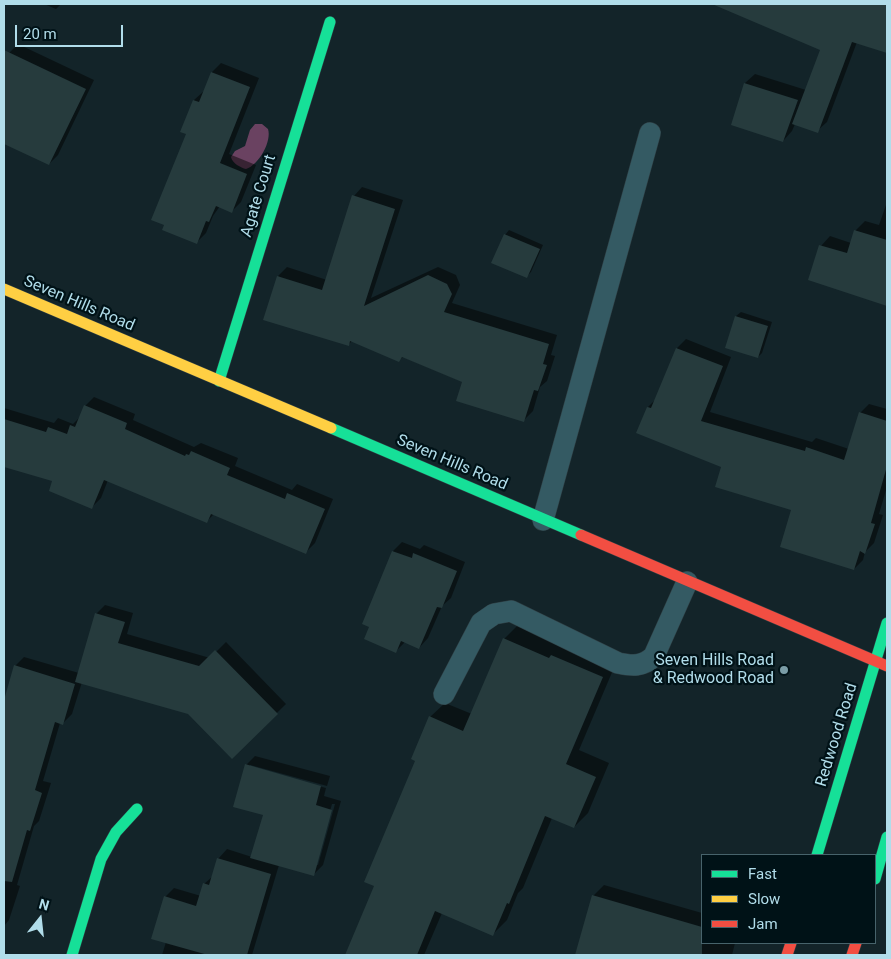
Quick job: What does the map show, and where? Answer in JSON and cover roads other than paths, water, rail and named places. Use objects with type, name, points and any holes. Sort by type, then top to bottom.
[{"type":"street","name":"Agate Court","points":[[219,381],[330,22]]},
{"type":"street","name":"Seven Hills Road","points":[[4,289],[887,666]]},
{"type":"street","name":"Redwood Road","points":[[817,854],[887,623]]},
{"type":"street","points":[[72,955],[101,859],[116,832],[137,809]]},
{"type":"street","points":[[876,876],[887,837]]},
{"type":"lane","points":[[543,520],[650,133]]},
{"type":"lane","points":[[444,694],[481,623],[494,614],[512,610],[618,663],[632,666],[647,663],[654,656],[688,582]]},
{"type":"place","name":"Seven Hills Road & Redwood Road","points":[[784,670]]}]
